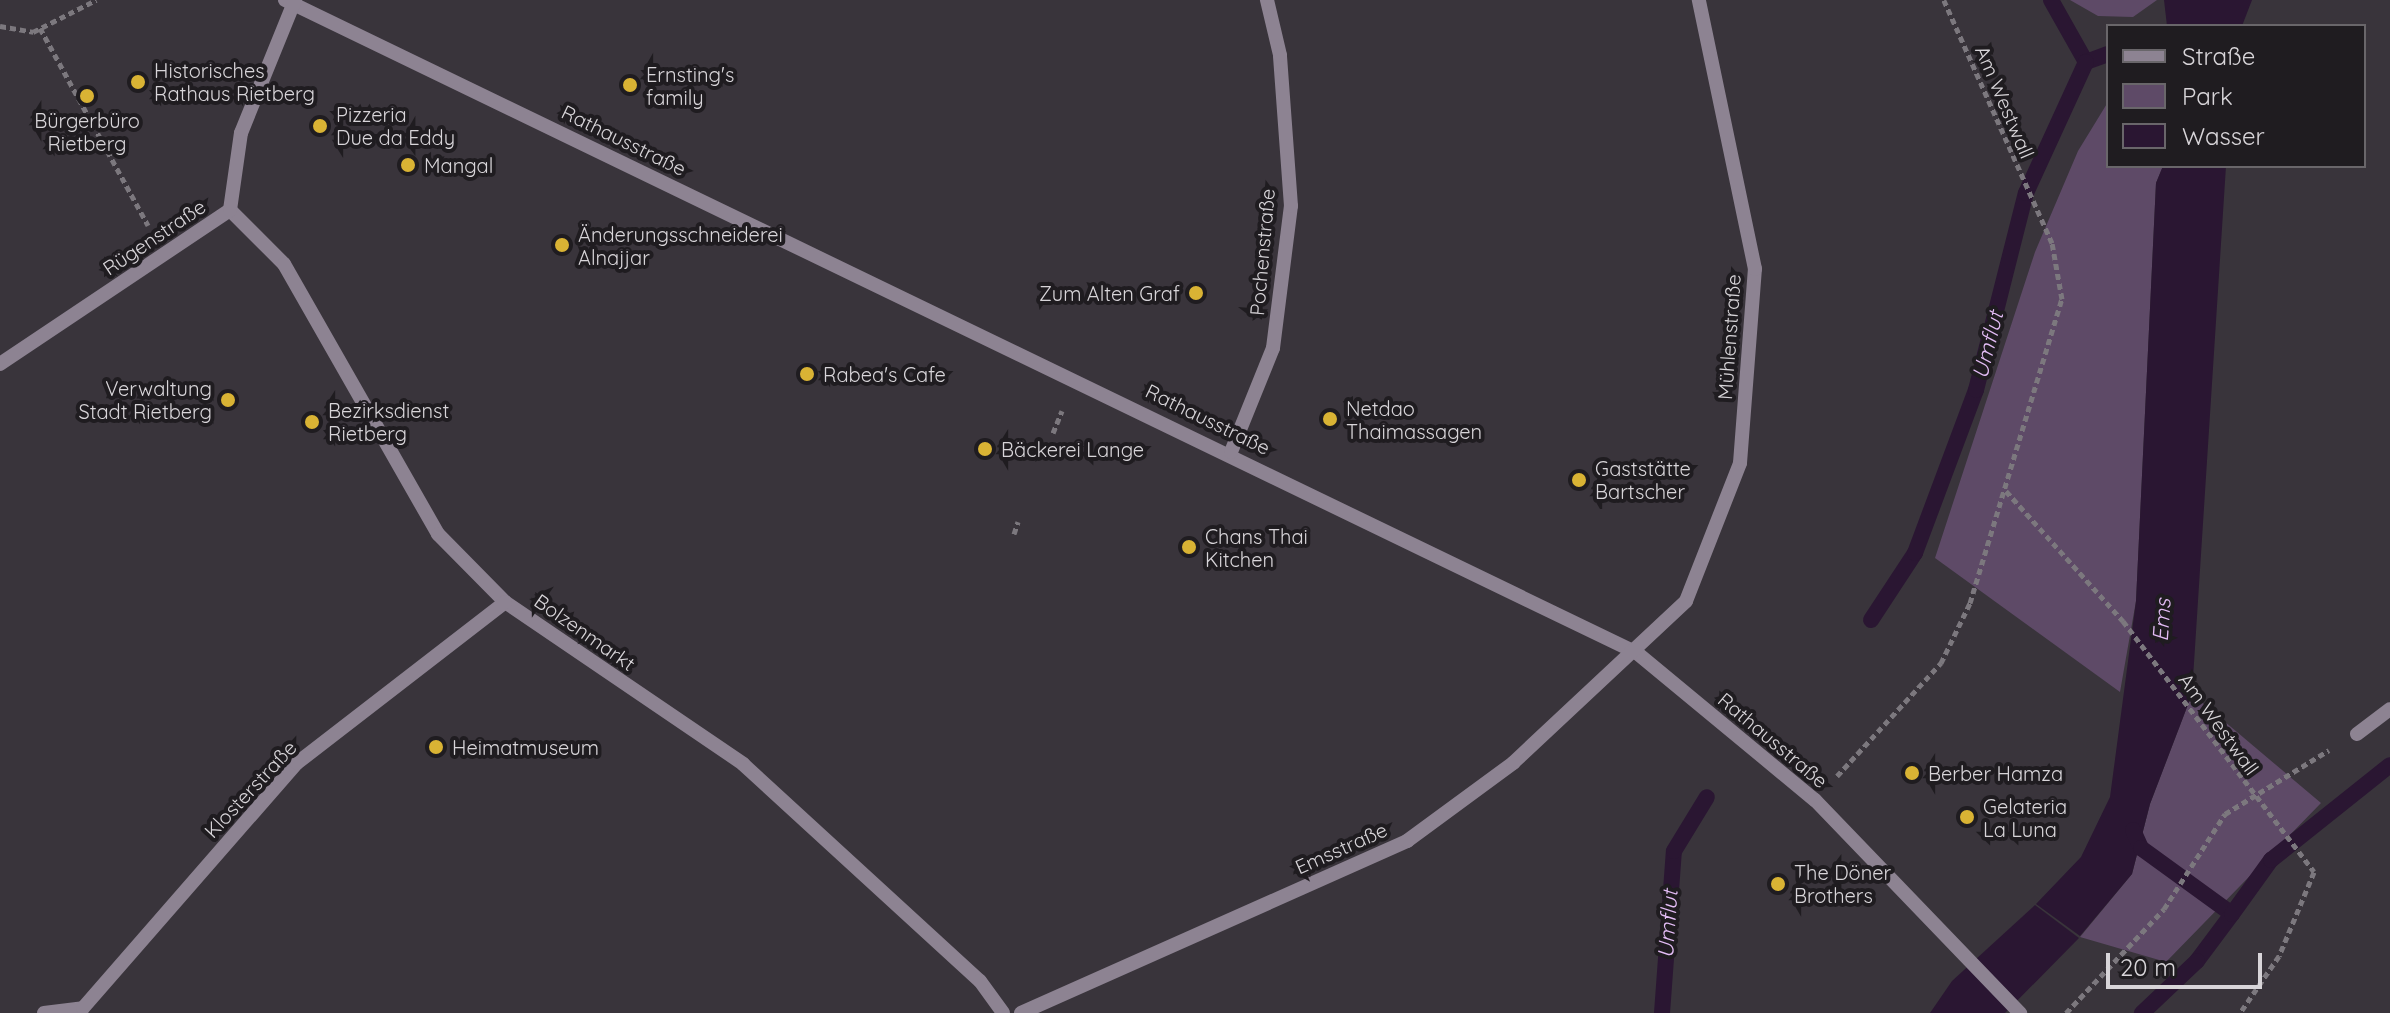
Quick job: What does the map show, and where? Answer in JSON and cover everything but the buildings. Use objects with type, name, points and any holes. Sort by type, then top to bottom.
[{"type":"street","name":"Pochenstraße","points":[[1231,452],[1273,348],[1291,206],[1280,55],[1267,0]]},
{"type":"street","name":"Mühlenstraße","points":[[1637,653],[1686,601],[1740,463],[1755,269],[1699,0]]},
{"type":"street","name":"Rathausstraße","points":[[291,1],[1231,452],[1637,653],[1815,800],[1948,934],[2020,1013]]},
{"type":"street","name":"Rügenstraße","points":[[0,364],[230,210],[241,133],[291,1]]},
{"type":"street","name":"Bolzenmarkt","points":[[230,210],[284,264],[438,534],[505,602],[743,764],[980,981],[1003,1013]]},
{"type":"street","name":"Klosterstraße","points":[[44,1013],[87,1010],[297,763],[505,602]]},
{"type":"street","name":"Emsstraße","points":[[1021,1013],[1407,841],[1513,763],[1637,653]]},
{"type":"street","points":[[2357,734],[2390,709]]},
{"type":"path","points":[[0,26],[40,28],[96,0]]},
{"type":"path","name":"Am Westwall","points":[[1815,800],[1941,663],[1970,603],[2062,299],[2052,243],[2012,160],[1944,0]]},
{"type":"path","points":[[40,28],[164,253]]},
{"type":"path","name":"Am Westwall","points":[[2006,491],[2123,621],[2250,794],[2202,844],[2164,909],[2066,1013]]},
{"type":"path","points":[[1014,534],[1018,522]]},
{"type":"path","points":[[2240,1013],[2279,956],[2314,872],[2250,794],[2357,734]]},
{"type":"green space","points":[[2070,0],[2157,0],[2133,17],[2098,16]]},
{"type":"green space","points":[[2106,105],[2106,168],[2162,168],[2156,183],[2136,601],[2120,692],[1935,558],[2035,252],[2078,151]]},
{"type":"green space","points":[[2192,694],[2321,803],[2166,962],[2080,937],[2132,874],[2150,804]]},
{"type":"water","points":[[2164,0],[2252,0],[2243,24],[2167,24]]},
{"type":"water","name":"Ems","points":[[2162,168],[2226,168],[2192,694],[2150,804],[2132,874],[2080,936],[2036,904],[2081,857],[2110,797],[2136,601],[2156,183]]},
{"type":"water","points":[[2035,905],[2079,938],[2005,1013],[1930,1013],[1952,981]]},
{"type":"waterway","name":"Umflut","points":[[2051,0],[2086,62],[2106,55]]},
{"type":"waterway","name":"Umflut","points":[[1871,620],[1915,553],[1976,390],[2026,193],[2086,62]]},
{"type":"waterway","points":[[2232,914],[2271,860],[2390,765]]},
{"type":"waterway","name":"Umflut","points":[[1662,1013],[1674,851],[1707,797]]},
{"type":"waterway","points":[[2133,830],[2141,848],[2232,914],[2197,961],[2142,1013]]},
{"type":"place","name":"Historisches Rathaus Rietberg","points":[[138,82]]},
{"type":"place","name":"Ernsting's family","points":[[630,85]]},
{"type":"place","name":"Bürgerbüro Rietberg","points":[[87,96]]},
{"type":"place","name":"Pizzeria Due da Eddy","points":[[320,126]]},
{"type":"place","name":"Mangal","points":[[408,165]]},
{"type":"place","name":"Änderungsschneiderei Alnajjar","points":[[562,245]]},
{"type":"place","name":"Zum Alten Graf","points":[[1196,293]]},
{"type":"place","name":"Rabea's Cafe","points":[[807,374]]},
{"type":"place","name":"Verwaltung Stadt Rietberg","points":[[228,400]]},
{"type":"place","name":"Netdao Thaimassagen","points":[[1330,419]]},
{"type":"place","name":"Bezirksdienst Rietberg","points":[[312,422]]},
{"type":"place","name":"Bäckerei Lange","points":[[985,449]]},
{"type":"place","name":"Gaststätte Bartscher","points":[[1579,480]]},
{"type":"place","name":"Chans Thai Kitchen","points":[[1189,547]]},
{"type":"place","name":"Heimatmuseum","points":[[436,747]]},
{"type":"place","name":"Berber Hamza","points":[[1912,773]]},
{"type":"place","name":"Gelateria La Luna","points":[[1967,817]]},
{"type":"place","name":"The Döner Brothers","points":[[1778,884]]}]
